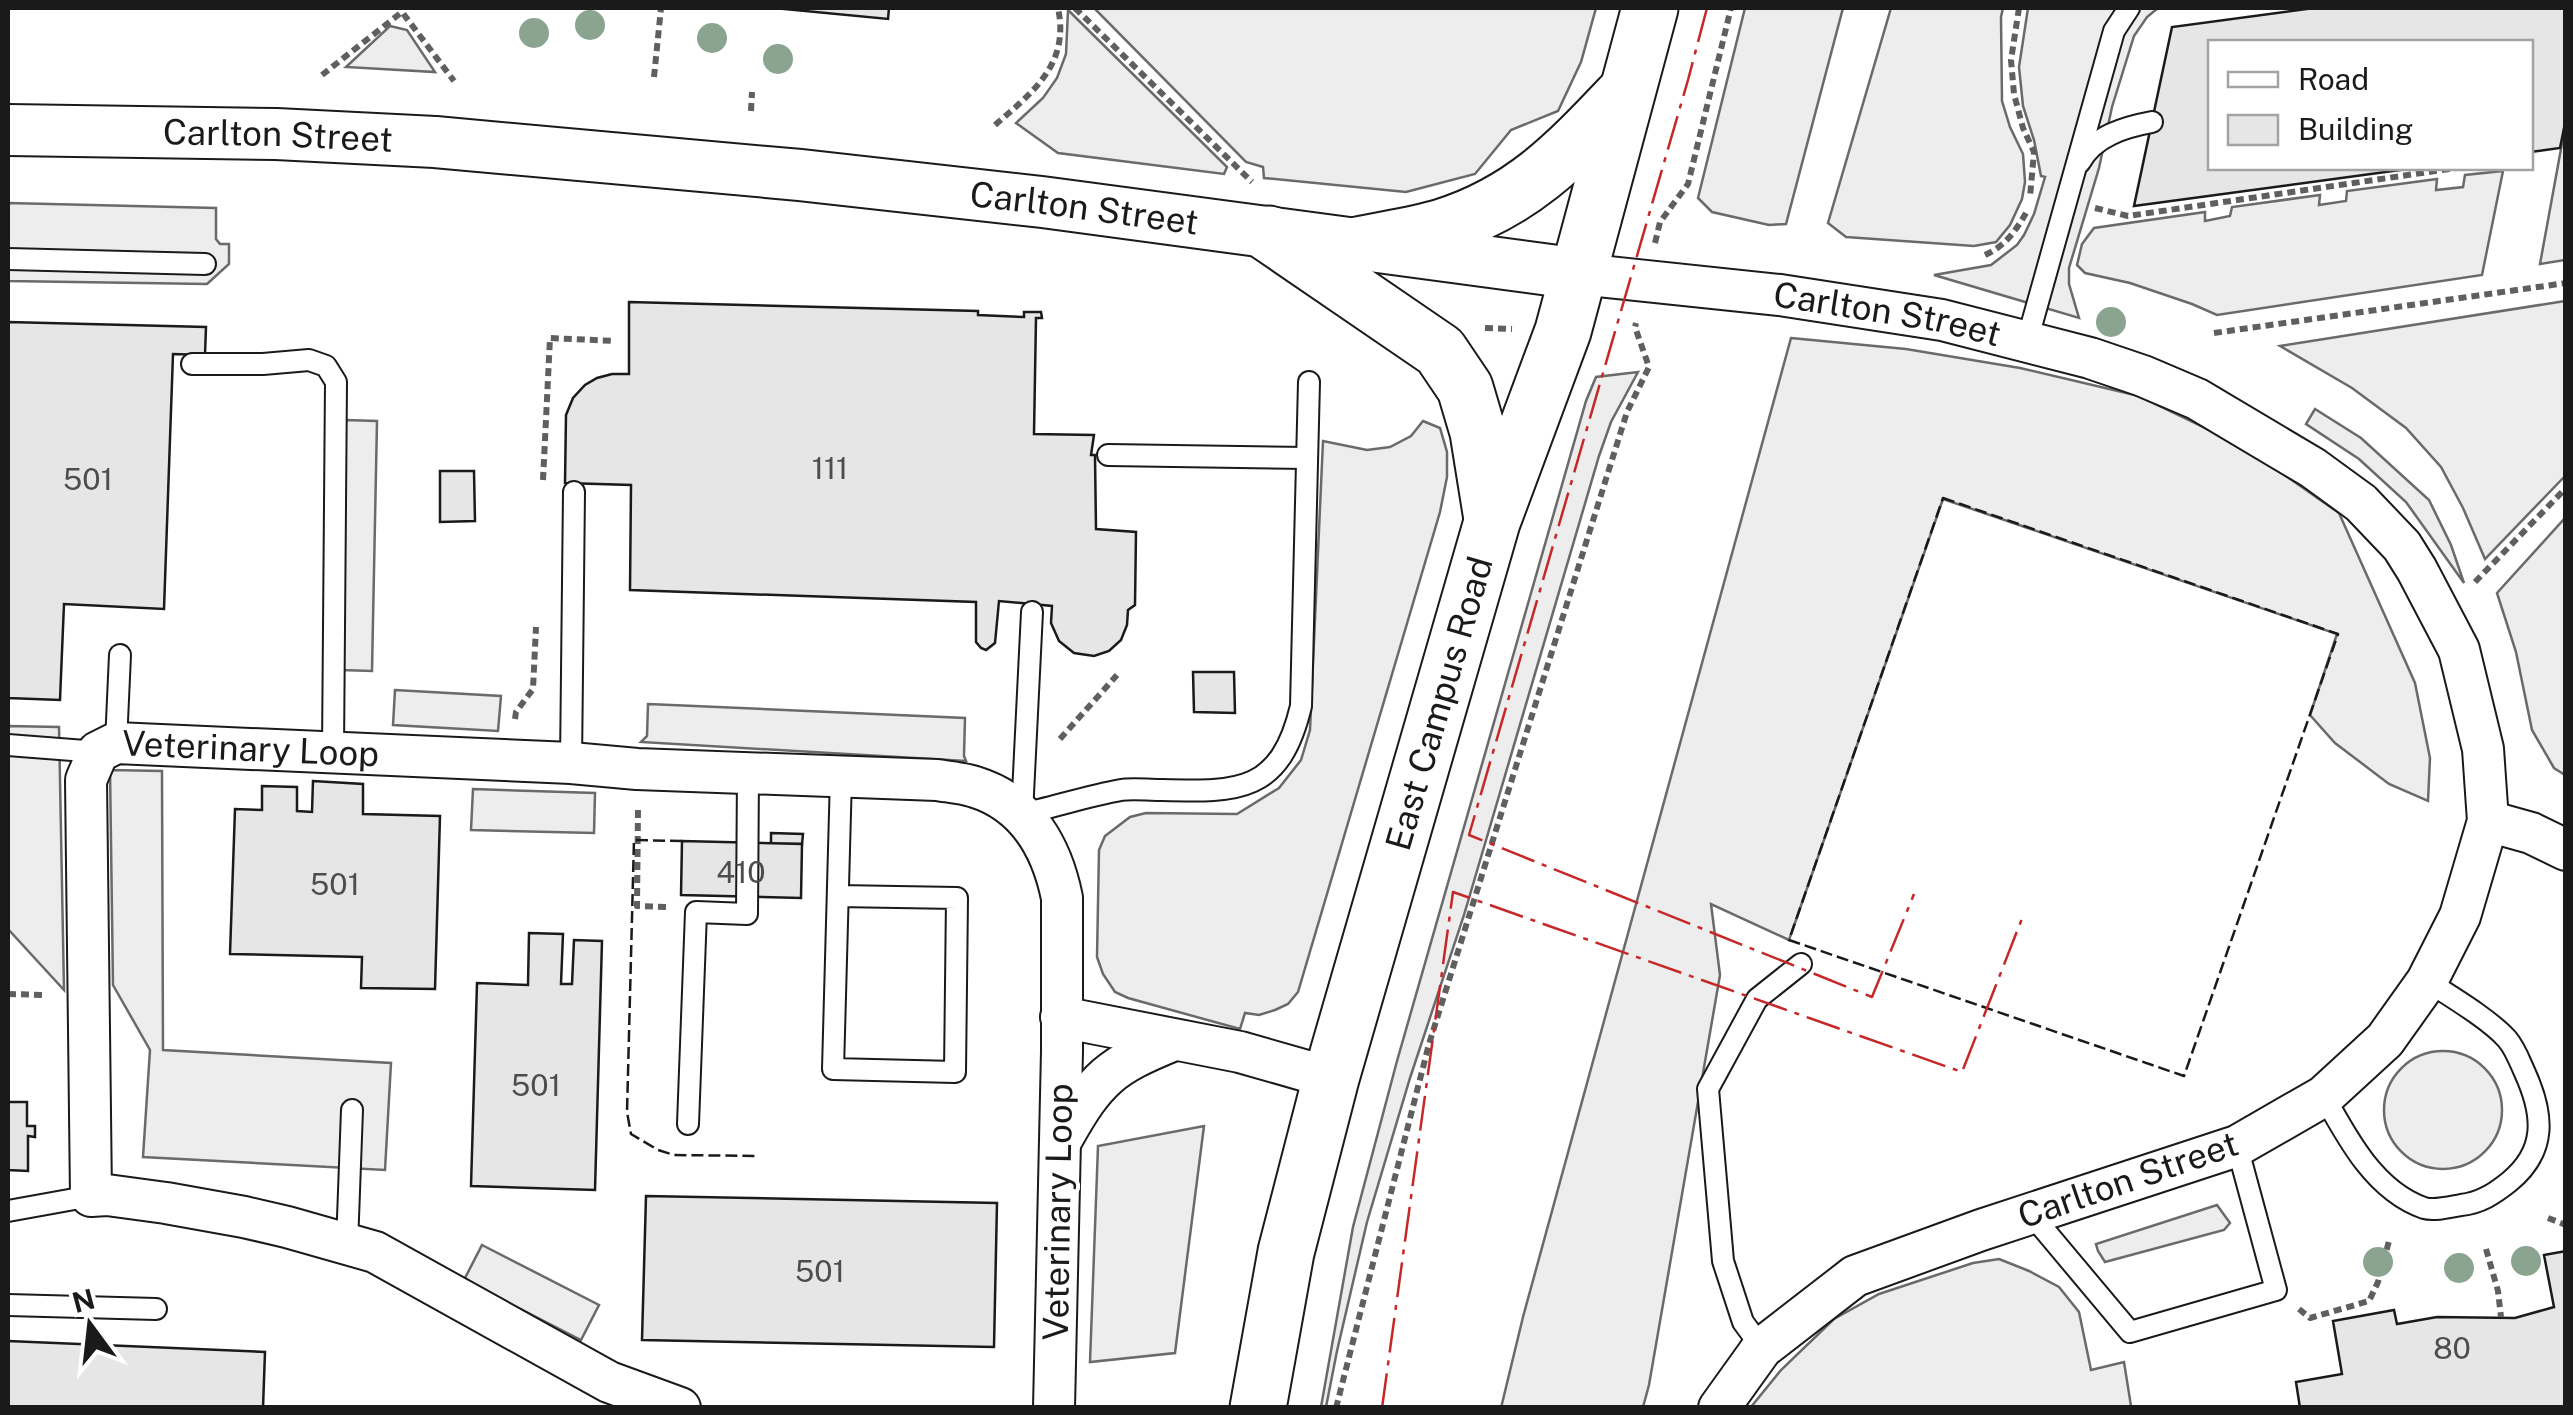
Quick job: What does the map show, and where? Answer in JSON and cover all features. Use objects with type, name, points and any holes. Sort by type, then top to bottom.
[{"type":"main road","name":"East Campus Road","points":[[1258,1408],[1286,1252],[1331,1078],[1492,522],[1563,331],[1580,274],[1650,8]]},
{"type":"main road","points":[[1358,245],[1442,227],[1496,205],[1538,179],[1568,153],[1628,90]]},
{"type":"main road","points":[[1262,209],[1440,351],[1465,388],[1478,432],[1492,522]]},
{"type":"street","name":"Carlton Street","points":[[8,130],[276,134],[454,143],[1042,202],[1262,209],[1358,245],[1798,297],[1942,320],[2027,341],[2126,370],[2197,399],[2313,468],[2361,503],[2402,546],[2459,650],[2483,749],[2488,821],[2460,916],[2427,980],[2384,1040],[2324,1096],[2237,1146],[1855,1276],[1762,1348],[1720,1408]]},
{"type":"street","name":"Veterinary Loop","points":[[91,1196],[86,780],[107,748],[334,751],[638,769],[936,780],[974,787],[1002,799],[1038,832],[1057,873],[1062,898],[1054,1408]]},
{"type":"street","points":[[2488,821],[2566,850]]},
{"type":"street","points":[[1062,1018],[1240,1052],[1331,1078]]},
{"type":"street","points":[[1060,1142],[1084,1100],[1106,1076],[1132,1057],[1174,1040]]},
{"type":"street","points":[[91,1196],[217,1212],[287,1226],[376,1252],[609,1382],[680,1408]]},
{"type":"lane","points":[[2027,341],[2114,31],[2128,8]]},
{"type":"lane","points":[[2074,173],[2098,142],[2120,130],[2152,122]]},
{"type":"lane","points":[[8,259],[206,264]]},
{"type":"lane","points":[[192,364],[309,360],[326,366],[334,377],[337,392],[334,751]]},
{"type":"lane","points":[[1032,612],[1022,814],[1124,790],[1230,790],[1258,779],[1272,768],[1295,733],[1301,706],[1308,382]]},
{"type":"lane","points":[[1108,455],[1307,458]]},
{"type":"lane","points":[[571,763],[574,492]]},
{"type":"lane","points":[[8,745],[107,748],[120,654]]},
{"type":"lane","points":[[688,1124],[696,912],[747,914],[748,774]]},
{"type":"lane","points":[[838,896],[957,898],[956,1072],[833,1070],[841,776]]},
{"type":"lane","points":[[1762,1348],[1743,1322],[1722,1260],[1708,1090],[1757,999],[1801,964]]},
{"type":"lane","points":[[2324,1096],[2347,1138],[2377,1176],[2401,1196],[2428,1210],[2477,1203],[2520,1173],[2533,1155],[2539,1135],[2538,1109],[2520,1062],[2508,1040],[2427,980]]},
{"type":"lane","points":[[347,1244],[352,1110]]},
{"type":"lane","points":[[2031,1214],[2130,1332],[2276,1290],[2237,1146]]},
{"type":"lane","points":[[8,1212],[91,1196]]},
{"type":"lane","points":[[8,1305],[156,1309]]},
{"type":"path","points":[[654,76],[661,8]]},
{"type":"path","points":[[994,125],[1042,81],[1051,66],[1061,34],[1058,8]]},
{"type":"path","points":[[1075,8],[1262,209]]},
{"type":"path","points":[[1660,222],[1688,184],[1731,8]]},
{"type":"path","points":[[1985,256],[2014,234],[2028,209],[2031,191],[2034,152],[2014,94],[2010,60],[2019,8]]},
{"type":"path","points":[[322,75],[402,10],[454,81]]},
{"type":"path","points":[[751,111],[752,92]]},
{"type":"path","points":[[2031,191],[2128,216],[2442,170]]},
{"type":"path","points":[[2214,333],[2566,283]]},
{"type":"path","points":[[1488,328],[1492,319]]},
{"type":"path","points":[[1336,1408],[1429,1044],[1627,412],[1649,367],[1635,328]]},
{"type":"path","points":[[2475,582],[2566,488]]},
{"type":"path","points":[[1024,760],[1054,745],[1118,675]]},
{"type":"path","points":[[638,769],[637,906],[686,907],[696,912]]},
{"type":"path","points":[[8,994],[58,996]]},
{"type":"path","points":[[2548,1218],[2566,1225]]},
{"type":"path","points":[[2276,1290],[2310,1318],[2369,1301],[2389,1241]]},
{"type":"path","points":[[2486,1249],[2501,1317]]},
{"type":"shaded area","points":[[1094,8],[1596,8],[1581,62],[1558,111],[1511,130],[1475,174],[1406,192],[1264,178],[1263,167],[1246,162]]},
{"type":"shaded area","points":[[1745,8],[1843,8],[1786,224],[1769,225],[1712,212],[1698,198]]},
{"type":"shaded area","points":[[1891,8],[2003,8],[2002,101],[2023,154],[2025,182],[2010,225],[1996,242],[1974,246],[1846,237],[1828,223]]},
{"type":"shaded area","points":[[2028,8],[2158,8],[2134,36],[2069,268],[2069,284],[2079,318],[1934,275],[1991,265],[2017,245],[2034,214],[2045,177],[2041,176],[2023,106],[2019,67]]},
{"type":"shaded area","points":[[1068,10],[1227,167],[1224,174],[1058,153],[1016,123],[1043,98],[1057,78],[1066,54]]},
{"type":"shaded area","points":[[390,26],[407,30],[435,72],[346,67]]},
{"type":"shaded area","points":[[2565,127],[2565,260],[2540,264]]},
{"type":"shaded area","points":[[2503,171],[2482,275],[2217,315],[2130,283],[2085,273],[2077,265],[2082,244],[2094,228],[2205,212],[2205,221],[2230,216],[2232,207],[2320,195],[2319,205],[2346,201],[2347,191],[2437,179],[2436,190],[2463,187],[2465,175]]},
{"type":"shaded area","points":[[8,203],[216,208],[216,239],[220,244],[229,244],[229,264],[207,284],[8,281]]},
{"type":"shaded area","points":[[2565,301],[2565,476],[2485,559],[2441,467],[2406,428],[2352,388],[2280,346]]},
{"type":"shaded area","points":[[1791,338],[1906,349],[2020,368],[2139,396],[2243,446],[2339,513],[2415,683],[2430,758],[2428,801],[2389,784],[2335,743],[2310,715],[2337,634],[1943,499],[1789,940],[1711,904],[1720,975],[1643,1407],[1501,1408],[1523,1317]]},
{"type":"shaded area","points":[[1638,372],[1611,422],[1599,456],[1464,915],[1367,1222],[1326,1407],[1321,1407],[1353,1227],[1586,401],[1596,377]]},
{"type":"shaded area","points":[[2315,409],[2361,438],[2429,500],[2464,583],[2406,502],[2359,459],[2306,424]]},
{"type":"shaded area","points":[[345,420],[377,421],[372,671],[341,670]]},
{"type":"shaded area","points":[[1423,421],[1440,428],[1447,452],[1440,512],[1298,992],[1288,1004],[1275,1010],[1259,1015],[1245,1013],[1240,1029],[1115,992],[1097,957],[1099,850],[1105,836],[1130,817],[1146,813],[1237,814],[1279,788],[1301,760],[1310,730],[1323,441],[1367,450],[1390,447],[1411,436]]},
{"type":"shaded area","points":[[2565,518],[2565,775],[2554,768],[2532,730],[2516,652],[2497,593]]},
{"type":"shaded area","points":[[395,690],[501,696],[498,731],[393,725]]},
{"type":"shaded area","points":[[648,704],[965,718],[966,761],[641,742],[647,736]]},
{"type":"shaded area","points":[[8,726],[59,727],[64,990],[8,929]]},
{"type":"shaded area","points":[[110,770],[162,771],[163,1050],[391,1063],[385,1170],[143,1157],[150,1050],[113,985]]},
{"type":"shaded area","points":[[473,789],[595,793],[594,833],[471,830]]},
{"type":"shaded area","points":[[2443,1051],[2476,1061],[2492,1077],[2502,1110],[2492,1143],[2476,1159],[2443,1169],[2410,1159],[2394,1143],[2384,1110],[2394,1077],[2410,1061]]},
{"type":"shaded area","points":[[1204,1126],[1175,1353],[1090,1362],[1098,1146]]},
{"type":"shaded area","points":[[2217,1205],[2230,1223],[2224,1230],[2105,1262],[2098,1251],[2096,1244]]},
{"type":"shaded area","points":[[482,1245],[599,1305],[581,1340],[464,1280]]},
{"type":"shaded area","points":[[1999,1259],[2059,1287],[2079,1312],[2091,1370],[2124,1362],[2131,1406],[1751,1407],[1781,1370],[1834,1319],[1879,1294],[1973,1263]]},
{"type":"building","points":[[774,8],[889,8],[888,19]]},
{"type":"building","points":[[2314,8],[2566,8],[2566,118],[2560,148],[2533,152],[2533,40],[2208,40],[2208,170],[2400,170],[2134,206],[2172,27]]},
{"type":"building","points":[[629,302],[978,311],[978,315],[1024,317],[1024,312],[1041,312],[1042,318],[1036,318],[1034,434],[1094,435],[1091,455],[1095,455],[1096,529],[1136,532],[1135,605],[1128,610],[1121,640],[1109,651],[1094,656],[1074,653],[1059,641],[1051,623],[1052,606],[999,601],[995,643],[986,650],[976,642],[976,602],[630,590],[631,485],[565,483],[566,415],[573,398],[597,378],[629,374]]},
{"type":"building","points":[[8,322],[206,327],[205,355],[173,354],[164,609],[64,604],[60,700],[8,698]]},
{"type":"building","points":[[440,471],[474,471],[475,521],[440,522]]},
{"type":"building","points":[[1193,672],[1234,672],[1235,713],[1194,712]]},
{"type":"building","points":[[313,781],[363,784],[363,814],[440,816],[435,989],[361,988],[362,957],[230,954],[235,809],[262,810],[262,786],[297,787],[297,811],[312,812]]},
{"type":"building","points":[[771,833],[803,834],[802,844],[771,844]]},
{"type":"building","points":[[682,841],[802,844],[801,898],[681,895]]},
{"type":"building","points":[[529,933],[563,934],[561,984],[572,984],[574,940],[602,941],[595,1190],[471,1186],[477,983],[528,985]]},
{"type":"building","points":[[8,1102],[27,1102],[27,1126],[35,1126],[35,1137],[28,1136],[28,1171],[8,1170]]},
{"type":"building","points":[[646,1196],[997,1203],[994,1347],[642,1340]]},
{"type":"building","points":[[2566,1251],[2566,1408],[2300,1408],[2296,1382],[2342,1374],[2333,1321],[2394,1310],[2397,1324],[2437,1317],[2515,1318],[2554,1307],[2544,1255]]},
{"type":"building","points":[[8,1341],[265,1352],[263,1408],[8,1408]]},
{"type":"fence","points":[[1943,498],[2338,634],[2184,1076],[1789,940],[1943,498]]},
{"type":"fence","points":[[682,841],[634,840],[627,1112],[631,1134],[674,1155],[759,1156]]},
{"type":"power","points":[[1707,8],[1469,835],[1872,997],[1914,894]]},
{"type":"power","points":[[1382,1408],[1453,892],[1962,1072],[2023,916]]}]
